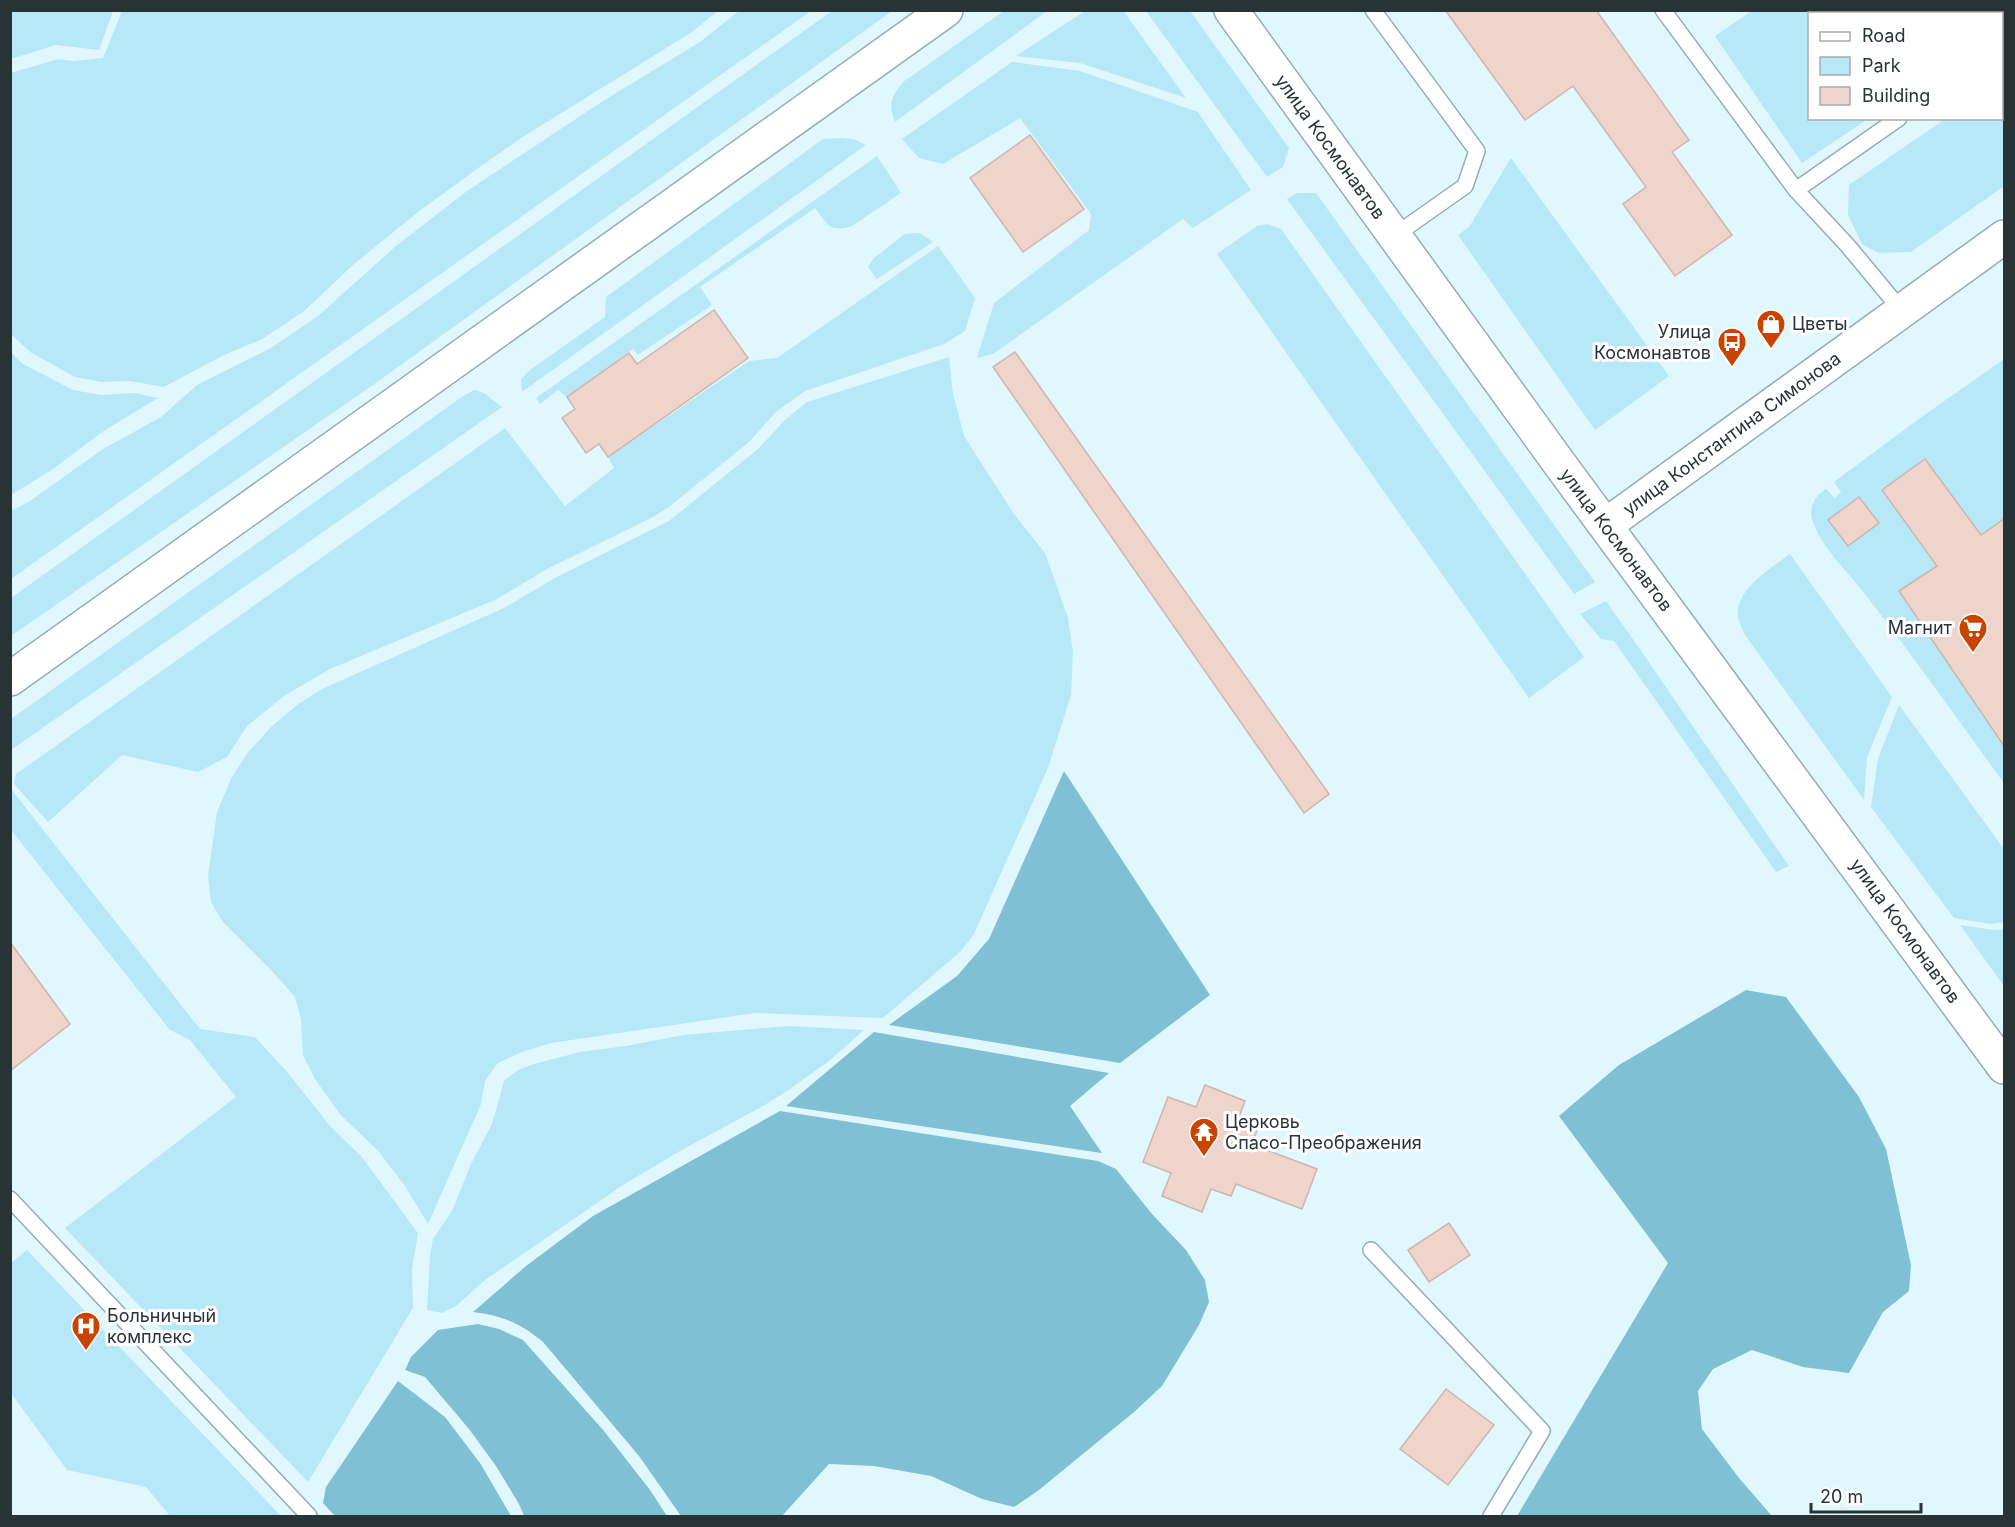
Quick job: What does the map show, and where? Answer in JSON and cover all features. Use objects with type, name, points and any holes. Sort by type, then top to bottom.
[{"type":"main road","points":[[10,680],[946,10]]},
{"type":"main road","name":"улица Космонавтов","points":[[1231,10],[1394,236],[2004,1067]]},
{"type":"main road","name":"улица Константина Симонова","points":[[1606,525],[2004,237]]},
{"type":"lane","points":[[1373,10],[1477,151],[1465,186],[1394,236]]},
{"type":"lane","points":[[1663,10],[1796,190],[1848,246],[1902,311]]},
{"type":"lane","points":[[1796,190],[1896,120]]},
{"type":"lane","points":[[10,1199],[309,1516]]},
{"type":"lane","points":[[1371,1250],[1542,1431],[1491,1516]]},
{"type":"green space","points":[[11,10],[113,11],[99,50],[56,45],[11,59]]},
{"type":"green space","points":[[122,10],[718,11],[692,32],[521,138],[477,169],[418,212],[353,265],[303,312],[262,339],[224,355],[164,387],[130,381],[102,382],[75,377],[30,352],[11,334],[11,73],[58,59],[73,61],[103,58]]},
{"type":"green space","points":[[1753,10],[1860,10],[1861,12],[1808,12],[1808,120],[1866,120],[1802,163],[1715,36]]},
{"type":"green space","points":[[739,11],[811,11],[11,579],[11,511],[30,501],[103,449],[161,417],[197,385],[271,348],[318,316],[396,246],[467,191],[603,101],[700,42]]},
{"type":"green space","points":[[832,11],[892,11],[380,380],[11,636],[11,598]]},
{"type":"green space","points":[[1004,11],[1047,11],[895,122],[892,100],[903,82]]},
{"type":"green space","points":[[1085,11],[1124,12],[1186,98],[1080,63],[1016,56]]},
{"type":"green space","points":[[1146,11],[1190,11],[1289,148],[1283,167],[1267,177]]},
{"type":"green space","points":[[1012,62],[1080,71],[1198,112],[1251,190],[1193,228],[1183,219],[993,354],[977,358],[994,303],[1089,230],[1091,214],[1020,118],[943,164],[919,158],[902,139]]},
{"type":"green space","points":[[2003,79],[2004,186],[1911,252],[1879,253],[1862,244],[1848,215],[1849,185],[1944,120],[2003,120]]},
{"type":"green space","points":[[823,139],[854,139],[866,145],[522,392],[521,379],[530,370],[605,317],[606,297]]},
{"type":"green space","points":[[877,156],[901,193],[852,226],[844,228],[829,226],[815,208],[700,287],[712,305],[638,355],[633,349],[567,397],[558,390],[540,404],[536,398]]},
{"type":"green space","points":[[1511,158],[1669,376],[1595,430],[1458,235],[1469,227]]},
{"type":"green space","points":[[1297,193],[1316,193],[1595,582],[1574,594],[1287,199]]},
{"type":"green space","points":[[1267,224],[1281,229],[1584,657],[1529,698],[1217,254],[1257,226]]},
{"type":"green space","points":[[920,233],[933,242],[877,279],[868,267],[874,258],[905,234]]},
{"type":"green space","points":[[938,246],[975,298],[965,331],[944,344],[805,391],[777,411],[749,442],[669,507],[653,517],[547,569],[497,599],[330,669],[284,696],[247,726],[227,757],[198,772],[122,755],[48,822],[14,784],[16,774],[505,428],[565,506],[614,468],[608,457],[749,361],[777,358]]},
{"type":"green space","points":[[11,352],[23,364],[73,390],[101,395],[135,393],[158,398],[102,432],[53,469],[11,495]]},
{"type":"green space","points":[[949,357],[953,394],[964,436],[1014,514],[1045,553],[1068,618],[1073,652],[1071,695],[1048,768],[974,934],[961,951],[883,1018],[755,1013],[551,1043],[522,1052],[498,1063],[485,1081],[481,1104],[428,1224],[405,1186],[379,1152],[340,1114],[315,1079],[303,1055],[301,1019],[295,997],[223,922],[211,902],[208,876],[217,812],[231,779],[246,755],[271,727],[297,705],[322,689],[504,608],[553,579],[669,521],[758,449],[785,420],[807,402]]},
{"type":"green space","points":[[2004,359],[2004,783],[1883,617],[1828,549],[1816,529],[1811,510],[1816,498],[1826,489],[1835,498],[1841,492],[1834,482]]},
{"type":"green space","points":[[474,390],[484,393],[502,407],[11,750],[11,719]]},
{"type":"green space","points":[[1790,554],[1892,697],[1867,757],[1864,800],[1745,635],[1738,617],[1742,597],[1748,589],[1764,573]]},
{"type":"green space","points":[[1606,601],[1789,866],[1776,872],[1614,641],[1601,639],[1580,614]]},
{"type":"green space","points":[[1899,705],[2004,849],[2004,922],[1991,924],[1954,918],[1871,807],[1878,759]]},
{"type":"green space","points":[[11,789],[200,1029],[255,1037],[288,1073],[330,1126],[361,1156],[418,1233],[412,1269],[413,1308],[308,1482],[65,1228],[236,1097],[190,1040],[170,1030],[11,830]]},
{"type":"green space","points":[[1960,925],[1994,930],[2004,929],[2004,986]]},
{"type":"green space","points":[[789,1026],[864,1030],[830,1060],[790,1089],[626,1183],[485,1280],[456,1306],[442,1313],[427,1310],[433,1239],[452,1211],[471,1164],[492,1124],[504,1081],[518,1070],[580,1052],[683,1035]]},
{"type":"green space","name":"Больничный комплекс","points":[[27,1250],[281,1516],[170,1516],[146,1487],[67,1470],[11,1393],[11,1263]]},
{"type":"shaded area","points":[[1064,771],[1210,995],[1120,1063],[889,1025],[957,976],[989,939]]},
{"type":"shaded area","points":[[1746,990],[1786,997],[1859,1097],[1886,1149],[1911,1265],[1909,1291],[1883,1312],[1849,1373],[1803,1367],[1752,1350],[1713,1369],[1698,1391],[1702,1429],[1739,1478],[1772,1516],[1517,1516],[1668,1263],[1559,1116],[1619,1065]]},
{"type":"shaded area","points":[[874,1032],[1109,1073],[1070,1106],[1102,1153],[786,1106]]},
{"type":"shaded area","points":[[780,1111],[1098,1161],[1116,1169],[1152,1214],[1186,1250],[1205,1280],[1209,1302],[1199,1325],[1162,1386],[1039,1490],[1014,1507],[982,1499],[931,1476],[874,1466],[829,1464],[782,1516],[681,1516],[639,1456],[543,1342],[511,1321],[473,1312],[526,1266],[593,1216]]},
{"type":"shaded area","points":[[478,1324],[499,1329],[523,1340],[604,1431],[650,1490],[667,1516],[524,1516],[496,1466],[469,1429],[425,1377],[405,1370],[411,1357],[438,1330]]},
{"type":"shaded area","points":[[398,1381],[445,1417],[480,1463],[511,1516],[335,1516],[323,1503],[326,1487]]},
{"type":"building","points":[[1445,10],[1596,10],[1689,140],[1672,152],[1732,235],[1675,276],[1623,204],[1646,187],[1573,86],[1525,120]]},
{"type":"building","points":[[1030,135],[1084,209],[1023,252],[970,178]]},
{"type":"building","points":[[714,310],[748,358],[608,457],[599,444],[586,453],[562,418],[575,409],[567,397],[629,353],[637,364]]},
{"type":"building","points":[[1015,352],[1329,794],[1304,813],[993,367]]},
{"type":"building","name":"Магнит","points":[[1925,459],[1981,535],[2004,519],[2004,746],[1899,591],[1937,566],[1882,490]]},
{"type":"building","points":[[1859,497],[1879,523],[1848,546],[1828,520]]},
{"type":"building","points":[[10,942],[70,1024],[10,1071]]},
{"type":"building","points":[[1205,1085],[1245,1101],[1237,1123],[1257,1131],[1251,1144],[1317,1169],[1302,1209],[1236,1184],[1231,1196],[1211,1189],[1202,1212],[1162,1196],[1171,1173],[1143,1162],[1168,1097],[1196,1107]]},
{"type":"building","points":[[1449,1223],[1470,1255],[1429,1282],[1408,1250]]},
{"type":"building","points":[[1446,1389],[1494,1425],[1448,1485],[1400,1449]]},
{"type":"place","name":"Цветы","points":[[1771,350]]},
{"type":"place","name":"Улица Космонавтов","points":[[1732,368]]},
{"type":"place","name":"Магнит","points":[[1973,654]]},
{"type":"place","name":"Церковь Спасо-Преображения","points":[[1204,1158]]},
{"type":"place","name":"Больничный комплекс","points":[[86,1352]]}]
